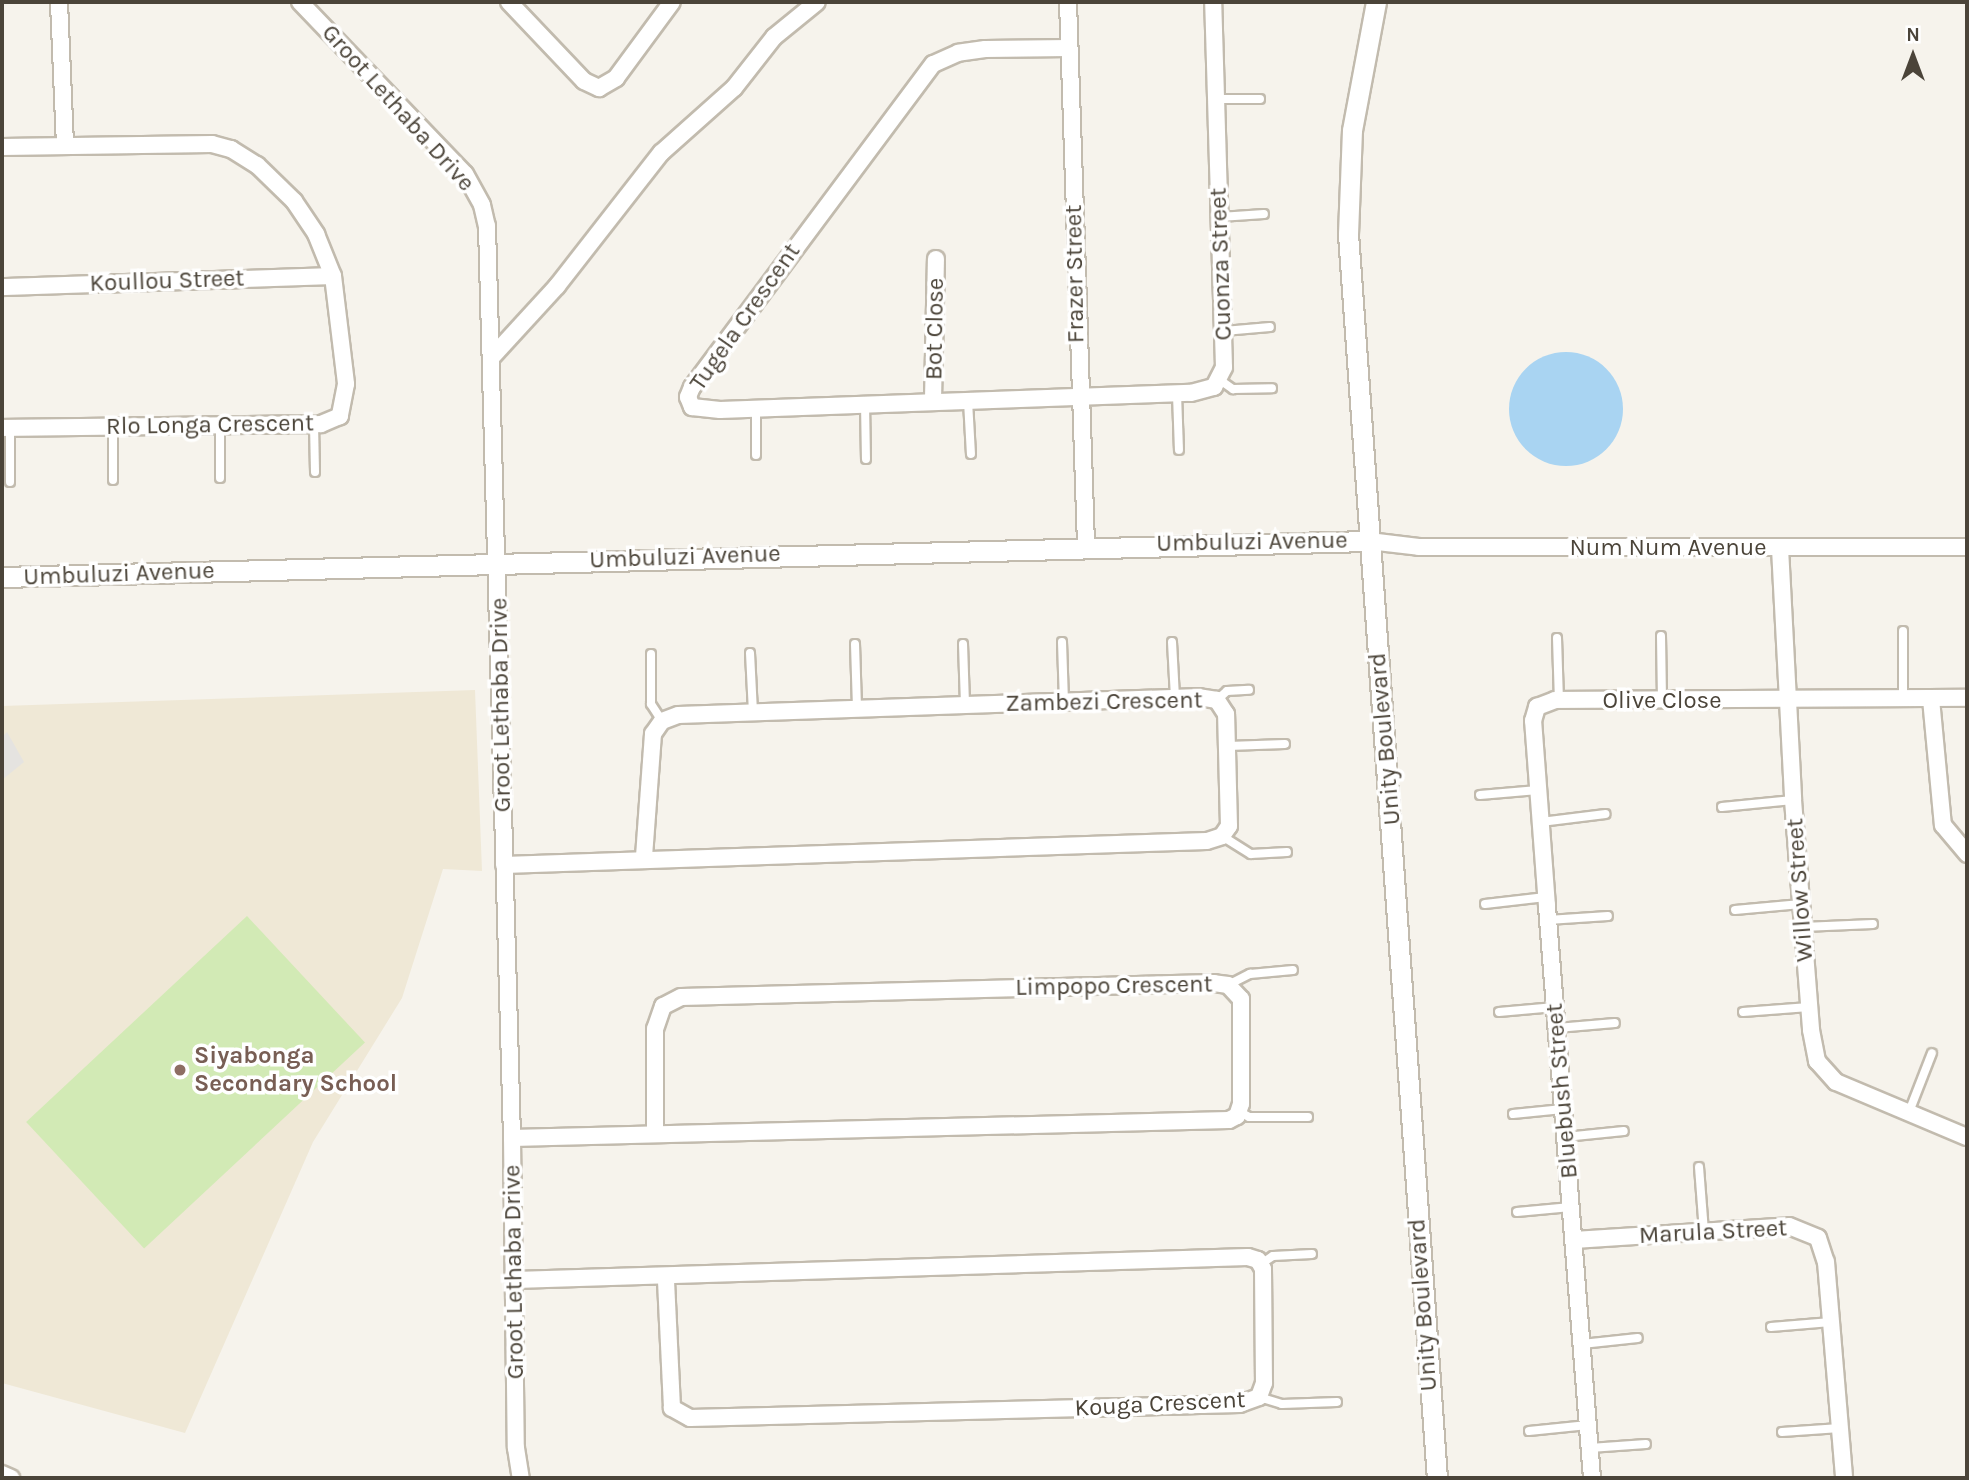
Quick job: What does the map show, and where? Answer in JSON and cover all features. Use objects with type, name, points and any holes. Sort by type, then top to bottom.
[{"type":"street","points":[[59,2],[65,144]]},
{"type":"street","name":"Groot Lethaba Drive","points":[[300,2],[475,190],[487,226],[512,1138],[516,1448],[521,1478]]},
{"type":"street","points":[[509,2],[584,81],[599,88],[616,78],[672,2]]},
{"type":"street","points":[[492,357],[557,286],[661,153],[734,88],[774,37],[817,2]]},
{"type":"street","name":"Frazer Street","points":[[1068,2],[1078,395],[1086,545]]},
{"type":"street","name":"Cuonza Street","points":[[1213,2],[1224,331],[1224,367],[1220,380]]},
{"type":"street","name":"Unity Boulevard","points":[[1376,2],[1357,89],[1348,204],[1369,541],[1437,1478]]},
{"type":"street","name":"Tugela Crescent","points":[[1069,48],[958,53],[933,64],[919,79],[689,392],[690,405],[696,409],[1078,395]]},
{"type":"street","name":"Rlo Longa Crescent","points":[[2,147],[192,144],[231,149],[257,165],[294,201],[316,234],[333,276],[345,348],[344,404],[333,421],[314,424],[6,428]]},
{"type":"street","name":"Bot Close","points":[[933,400],[936,259]]},
{"type":"street","name":"Koullou Street","points":[[2,287],[333,276]]},
{"type":"street","points":[[1078,395],[1203,391],[1220,380]]},
{"type":"street","name":"Umbuluzi Avenue","points":[[2,577],[1086,545],[1369,541]]},
{"type":"street","name":"Num Num Avenue","points":[[1369,541],[1419,547],[1967,547]]},
{"type":"street","name":"Willow Street","points":[[1780,548],[1793,800],[1809,1007],[1817,1061],[1826,1074],[1967,1137]]},
{"type":"street","name":"Zambezi Crescent","points":[[662,722],[678,715],[753,712],[1175,698],[1217,700],[1226,714],[1228,746],[1230,818],[1222,836]]},
{"type":"street","name":"Olive Close","points":[[1540,705],[1559,700],[1786,701],[1967,698]]},
{"type":"street","points":[[1931,699],[1943,825],[1967,854]]},
{"type":"street","name":"Bluebush Street","points":[[1540,705],[1533,721],[1592,1478]]},
{"type":"street","points":[[644,856],[651,746],[662,722]]},
{"type":"street","points":[[504,864],[644,856],[1197,842],[1222,836]]},
{"type":"street","name":"Limpopo Crescent","points":[[655,1134],[655,1029],[663,1006],[681,998],[1064,985],[1228,985],[1242,1008],[1240,1112]]},
{"type":"street","points":[[512,1138],[1229,1120],[1240,1112]]},
{"type":"street","name":"Marula Street","points":[[1574,1240],[1789,1226],[1810,1232],[1818,1238],[1826,1262],[1844,1478]]},
{"type":"street","points":[[515,1280],[666,1279],[1248,1257],[1261,1264]]},
{"type":"street","name":"Kouga Crescent","points":[[666,1279],[672,1408],[690,1418],[1240,1404],[1259,1397],[1265,1370],[1261,1264]]},
{"type":"street","points":[[2,1474],[11,1478]]},
{"type":"lane","points":[[1216,99],[1260,99]]},
{"type":"lane","points":[[1220,217],[1264,214]]},
{"type":"lane","points":[[1224,331],[1270,327]]},
{"type":"lane","points":[[1220,380],[1233,389],[1272,388]]},
{"type":"lane","points":[[1177,393],[1180,450]]},
{"type":"lane","points":[[967,399],[971,454]]},
{"type":"lane","points":[[865,403],[866,459]]},
{"type":"lane","points":[[756,408],[756,455]]},
{"type":"lane","points":[[314,424],[315,472]]},
{"type":"lane","points":[[220,425],[220,478]]},
{"type":"lane","points":[[113,426],[113,480]]},
{"type":"lane","points":[[6,428],[10,482]]},
{"type":"lane","points":[[1903,631],[1903,699]]},
{"type":"lane","points":[[1661,636],[1662,701]]},
{"type":"lane","points":[[1557,638],[1559,700]]},
{"type":"lane","points":[[1062,642],[1064,702]]},
{"type":"lane","points":[[1172,642],[1175,698]]},
{"type":"lane","points":[[855,644],[857,709]]},
{"type":"lane","points":[[963,644],[965,705]]},
{"type":"lane","points":[[750,653],[753,712]]},
{"type":"lane","points":[[651,654],[651,704],[662,722]]},
{"type":"lane","points":[[1217,700],[1227,691],[1250,690]]},
{"type":"lane","points":[[1228,746],[1285,744]]},
{"type":"lane","points":[[1480,795],[1538,790]]},
{"type":"lane","points":[[1722,807],[1793,800]]},
{"type":"lane","points":[[1541,822],[1606,814]]},
{"type":"lane","points":[[1222,836],[1251,854],[1287,852]]},
{"type":"lane","points":[[1485,904],[1546,897]]},
{"type":"lane","points":[[1735,910],[1801,904]]},
{"type":"lane","points":[[1548,919],[1608,916]]},
{"type":"lane","points":[[1803,927],[1872,925]]},
{"type":"lane","points":[[1228,985],[1250,974],[1293,970]]},
{"type":"lane","points":[[1499,1012],[1555,1007]]},
{"type":"lane","points":[[1743,1012],[1809,1007]]},
{"type":"lane","points":[[1557,1028],[1615,1023]]},
{"type":"lane","points":[[1909,1112],[1932,1053]]},
{"type":"lane","points":[[1513,1114],[1563,1109]]},
{"type":"lane","points":[[1240,1112],[1249,1117],[1308,1117]]},
{"type":"lane","points":[[1565,1137],[1624,1131]]},
{"type":"lane","points":[[1699,1167],[1704,1232]]},
{"type":"lane","points":[[1517,1212],[1571,1207]]},
{"type":"lane","points":[[1261,1264],[1273,1256],[1312,1254]]},
{"type":"lane","points":[[1771,1327],[1831,1322]]},
{"type":"lane","points":[[1582,1344],[1638,1338]]},
{"type":"lane","points":[[1259,1397],[1282,1404],[1337,1402]]},
{"type":"lane","points":[[1529,1431],[1588,1425]]},
{"type":"lane","points":[[1782,1432],[1840,1428]]},
{"type":"lane","points":[[1590,1448],[1646,1444]]},
{"type":"shaded area","name":"Siyabonga Secondary School","points":[[475,690],[482,871],[443,869],[402,998],[313,1142],[185,1433],[2,1383],[2,706]]},
{"type":"shaded area","points":[[7,732],[24,762],[2,780],[2,737]]},
{"type":"green space","points":[[247,916],[365,1043],[144,1248],[26,1122]]},
{"type":"water","points":[[1566,352],[1588,356],[1607,368],[1619,387],[1623,409],[1619,431],[1607,450],[1588,462],[1566,466],[1544,462],[1525,450],[1513,431],[1509,409],[1513,387],[1525,368],[1544,356]]},
{"type":"place","name":"Siyabonga Secondary School","points":[[180,1070]]}]
